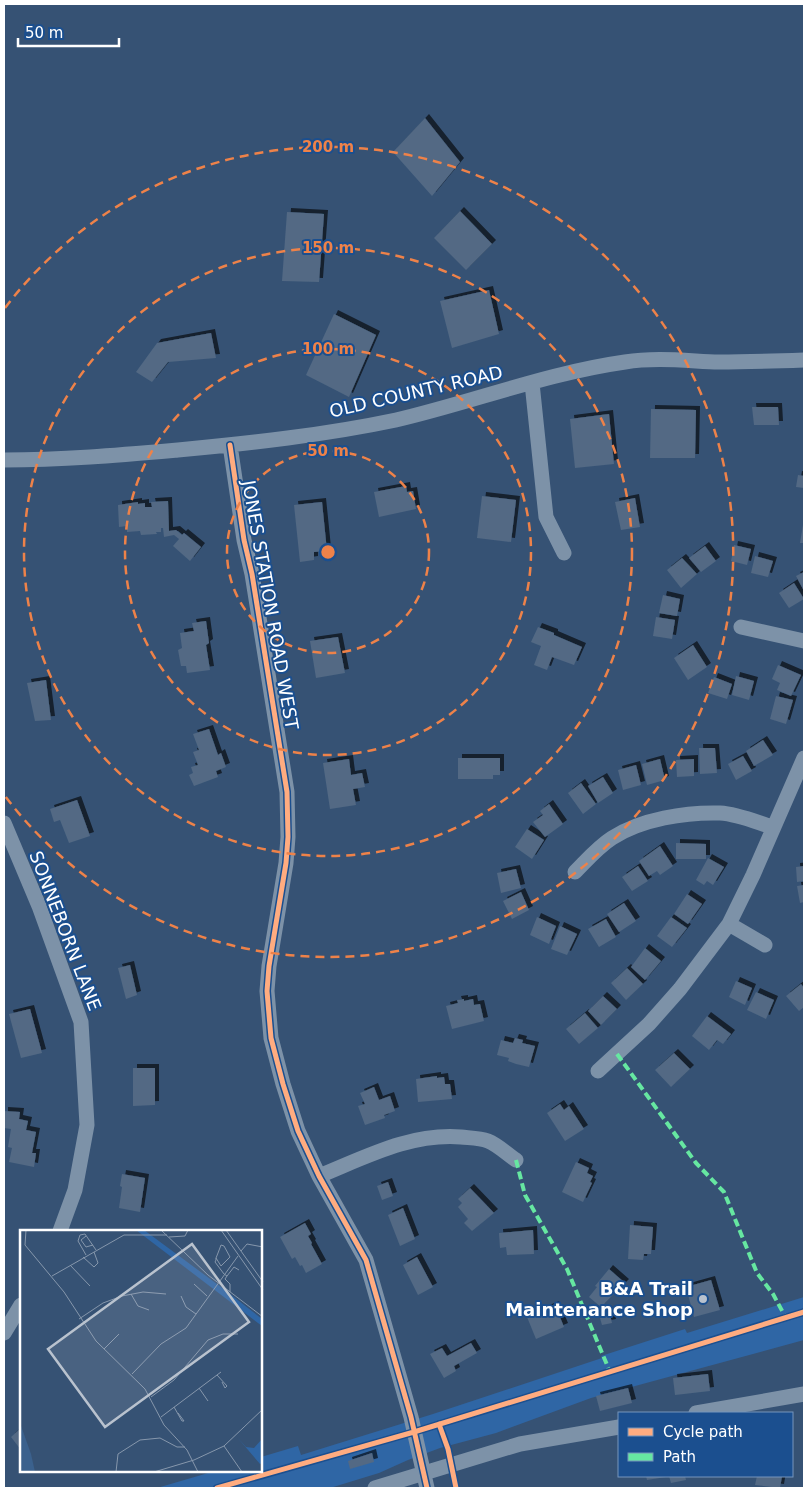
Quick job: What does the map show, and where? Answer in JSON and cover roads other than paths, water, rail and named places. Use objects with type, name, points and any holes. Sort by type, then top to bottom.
[{"type":"street","name":"OLD COUNTY ROAD","points":[[4,460],[57,460],[230,445],[341,431],[454,406],[532,383],[595,367],[628,361],[718,362],[804,360]]},
{"type":"street","points":[[532,383],[546,517],[564,554]]},
{"type":"street","name":"JONES STATION ROAD WEST","points":[[230,445],[244,540],[253,583],[287,792],[288,837],[286,863],[269,966],[267,991],[271,1038],[298,1131],[319,1176],[366,1260],[411,1417],[426,1481]]},
{"type":"street","points":[[741,627],[804,641]]},
{"type":"street","points":[[598,1071],[654,1019],[680,989],[729,924],[753,875],[804,758]]},
{"type":"street","points":[[575,872],[598,848],[612,838],[633,827],[654,820],[697,814],[722,813],[772,828]]},
{"type":"street","name":"SONNEBORN LANE","points":[[4,822],[39,906],[81,1022],[87,1125],[75,1190],[60,1230]]},
{"type":"street","points":[[729,924],[765,945]]},
{"type":"street","points":[[319,1176],[373,1153],[417,1139],[452,1136],[475,1138],[489,1142],[516,1160]]},
{"type":"street","points":[[4,1333],[20,1307]]},
{"type":"street","points":[[702,1412],[804,1394]]},
{"type":"street","points":[[375,1488],[426,1481],[520,1444],[618,1427]]},
{"type":"place","name":"B&A Trail Maintenance Shop","points":[[703,1299]]}]
